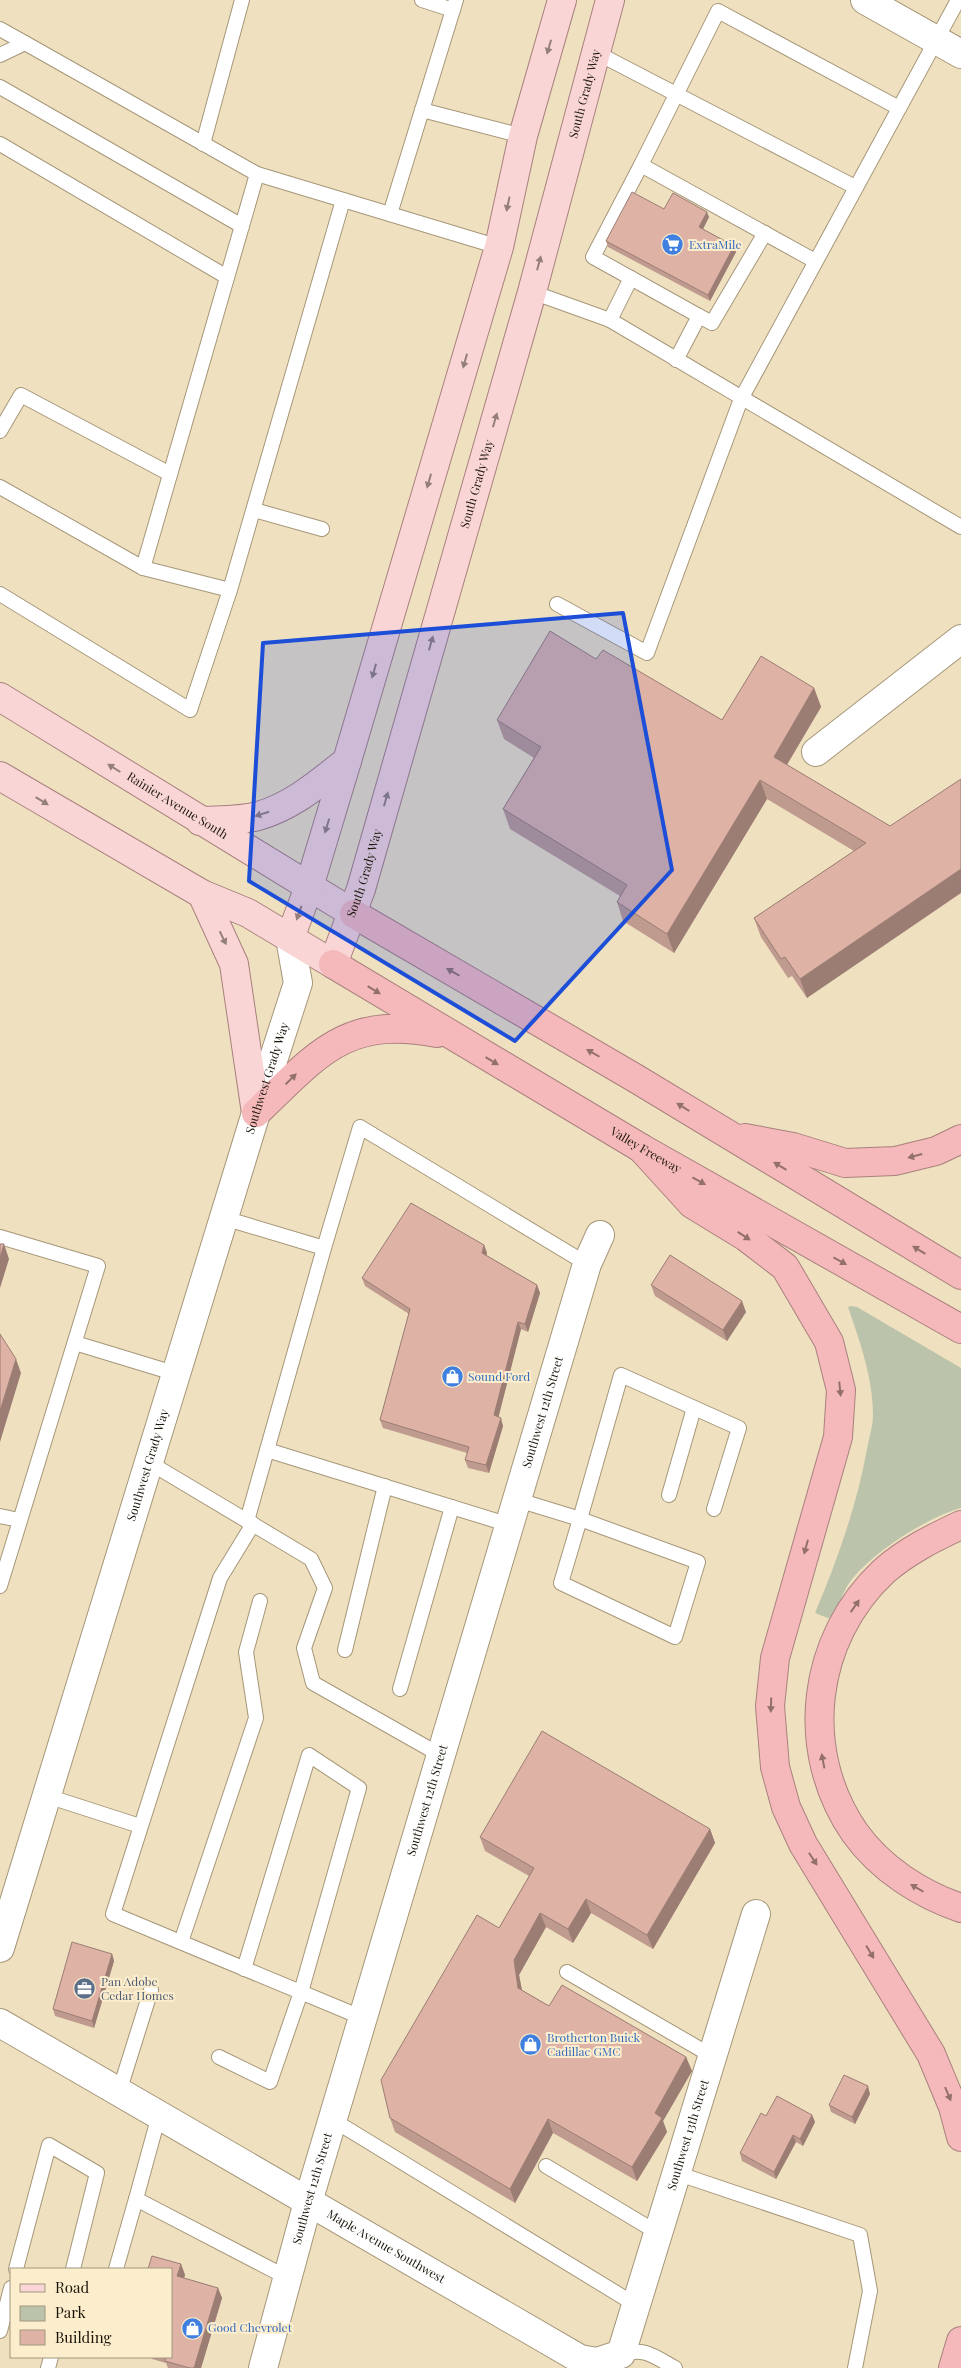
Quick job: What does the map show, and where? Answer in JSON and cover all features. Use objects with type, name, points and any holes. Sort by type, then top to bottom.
[{"type":"highway","points":[[354,914],[636,1078],[961,1275]]},
{"type":"highway","name":"Valley Freeway","points":[[333,964],[450,1036],[641,1148],[961,1329]]},
{"type":"highway","points":[[256,1113],[303,1068],[339,1040],[375,1029],[408,1027],[450,1036]]},
{"type":"highway","points":[[724,1133],[793,1148],[845,1163],[896,1161],[936,1151],[961,1139]]},
{"type":"highway","points":[[641,1148],[692,1204],[746,1237],[785,1267],[830,1342],[841,1390],[838,1437],[775,1658],[770,1706],[775,1767],[786,1807],[803,1844],[931,2054],[953,2106],[961,2137]]},
{"type":"highway","points":[[961,1525],[907,1552],[883,1572],[849,1615],[827,1659],[820,1695],[818,1728],[824,1765],[836,1798],[855,1833],[879,1860],[906,1881],[937,1900],[961,1908]]},
{"type":"highway","points":[[953,2368],[961,2341]]},
{"type":"main road","points":[[290,938],[309,887],[499,247],[523,136],[562,0]]},
{"type":"main road","name":"South Grady Way","points":[[333,964],[354,914],[532,292],[610,0]]},
{"type":"main road","points":[[595,52],[628,0]]},
{"type":"main road","name":"Rainier Avenue South","points":[[0,697],[354,914]]},
{"type":"main road","points":[[200,821],[257,816],[283,808],[305,794],[347,761]]},
{"type":"main road","points":[[0,776],[202,894],[248,913],[333,964]]},
{"type":"main road","points":[[202,894],[234,964],[256,1113]]},
{"type":"street","points":[[865,0],[961,54]]},
{"type":"street","points":[[816,752],[961,639]]},
{"type":"street","name":"Southwest Grady Way","points":[[0,1948],[256,1113],[298,983],[290,938]]},
{"type":"street","points":[[298,983],[333,964]]},
{"type":"street","name":"Southwest 12th Street","points":[[263,2368],[308,2202],[587,1264],[600,1235]]},
{"type":"street","name":"Southwest 13th Street","points":[[618,2361],[756,1914]]},
{"type":"street","name":"Maple Avenue Southwest","points":[[0,2023],[580,2359],[597,2362],[618,2361]]},
{"type":"lane","points":[[203,144],[242,0]]},
{"type":"lane","points":[[390,214],[455,5],[422,0]]},
{"type":"lane","points":[[557,604],[647,653],[741,399],[958,0]]},
{"type":"lane","points":[[765,234],[712,323],[593,257],[718,11],[900,108]]},
{"type":"lane","points":[[0,29],[257,174],[499,247]]},
{"type":"lane","points":[[0,55],[25,43]]},
{"type":"lane","points":[[595,52],[855,187]]},
{"type":"lane","points":[[0,87],[242,226]]},
{"type":"lane","points":[[422,110],[523,136]]},
{"type":"lane","points":[[0,144],[227,277]]},
{"type":"lane","points":[[641,165],[815,261]]},
{"type":"lane","points":[[143,568],[257,174]]},
{"type":"lane","points":[[0,594],[190,710],[230,590],[254,510],[343,200]]},
{"type":"lane","points":[[610,320],[631,278]]},
{"type":"lane","points":[[532,292],[610,320],[741,399],[961,527]]},
{"type":"lane","points":[[676,360],[699,316]]},
{"type":"lane","points":[[0,431],[21,395],[170,474]]},
{"type":"lane","points":[[0,487],[143,568],[230,590]]},
{"type":"lane","points":[[254,510],[322,529]]},
{"type":"lane","points":[[363,2018],[113,1914],[220,1578],[250,1522],[267,1450],[360,1127],[587,1264]]},
{"type":"lane","points":[[224,1218],[324,1248]]},
{"type":"lane","points":[[0,1237],[98,1266],[19,1520],[4,1560],[0,1586]]},
{"type":"lane","points":[[75,1343],[177,1374]]},
{"type":"lane","points":[[518,1500],[580,1519],[698,1562],[675,1637],[561,1583],[580,1519],[621,1375],[739,1428],[714,1509]]},
{"type":"lane","points":[[669,1495],[694,1408]]},
{"type":"lane","points":[[267,1450],[510,1525]]},
{"type":"lane","points":[[150,1463],[311,1559],[325,1588],[304,1648],[313,1684],[442,1756]]},
{"type":"lane","points":[[345,1650],[385,1486]]},
{"type":"lane","points":[[400,1689],[452,1507]]},
{"type":"lane","points":[[0,1516],[19,1520]]},
{"type":"lane","points":[[181,1942],[256,1718],[246,1652],[260,1600]]},
{"type":"lane","points":[[219,2057],[270,2082],[301,1992],[359,1788],[309,1756],[244,1969]]},
{"type":"lane","points":[[47,1796],[140,1826]]},
{"type":"lane","points":[[567,1972],[712,2056]]},
{"type":"lane","points":[[119,2092],[151,1990]]},
{"type":"lane","points":[[116,2268],[159,2115]]},
{"type":"lane","points":[[333,2120],[636,2305]]},
{"type":"lane","points":[[16,2268],[49,2145],[97,2173],[73,2268]]},
{"type":"lane","points":[[546,2166],[658,2233]]},
{"type":"lane","points":[[676,2173],[860,2235],[870,2291],[855,2368]]},
{"type":"lane","points":[[136,2199],[288,2278]]},
{"type":"lane","points":[[0,2331],[10,2292]]},
{"type":"lane","points":[[618,2361],[637,2350],[650,2354],[675,2368]]},
{"type":"highlighted area","points":[[623,613],[672,870],[515,1041],[249,881],[263,643]]},
{"type":"green space","points":[[848,1307],[857,1307],[961,1368],[961,1508],[914,1529],[881,1551],[855,1576],[846,1588],[833,1620],[815,1613],[852,1512],[873,1419],[871,1387]]},
{"type":"building","points":[[632,192],[664,209],[673,193],[707,212],[699,227],[734,246],[708,295],[606,241]]},
{"type":"building","points":[[550,631],[596,659],[603,650],[722,720],[761,656],[814,688],[774,757],[890,826],[961,779],[961,869],[800,979],[785,957],[781,959],[754,918],[866,843],[760,780],[667,934],[617,902],[627,885],[503,809],[541,747],[497,720]]},
{"type":"building","name":"Sound Ford","points":[[411,1203],[484,1245],[482,1253],[537,1285],[525,1324],[518,1322],[494,1415],[501,1418],[486,1465],[465,1460],[469,1447],[380,1420],[410,1309],[362,1278]]},
{"type":"building","points":[[0,1244],[4,1244],[0,1258]]},
{"type":"building","points":[[670,1255],[742,1301],[723,1330],[651,1285]]},
{"type":"building","points":[[0,1334],[16,1359],[0,1411]]},
{"type":"building","points":[[542,1731],[710,1829],[647,1935],[586,1899],[568,1929],[540,1913],[514,1960],[518,1988],[549,2006],[562,1985],[686,2057],[655,2113],[662,2118],[632,2167],[548,2119],[510,2189],[390,2118],[381,2080],[477,1915],[499,1928],[534,1868],[480,1837]]},
{"type":"building","name":"Pan Adobe Cedar Homes","points":[[72,1942],[112,1954],[92,2021],[53,2009]]},
{"type":"building","points":[[844,2075],[868,2086],[852,2117],[829,2105]]},
{"type":"building","points":[[777,2096],[812,2115],[800,2139],[793,2135],[774,2172],[740,2153],[761,2113],[766,2116]]},
{"type":"building","name":"Good Chevrolet","points":[[152,2256],[181,2264],[177,2276],[218,2288],[194,2368],[165,2361],[166,2358],[172,2358],[172,2268],[148,2268]]},
{"type":"place","name":"ExtraMile","points":[[673,245]]},
{"type":"place","name":"Sound Ford","points":[[452,1377]]},
{"type":"place","name":"Pan Adobe Cedar Homes","points":[[85,1989]]},
{"type":"place","name":"Brotherton Buick Cadillac GMC","points":[[531,2045]]},
{"type":"place","name":"Good Chevrolet","points":[[192,2328]]}]
